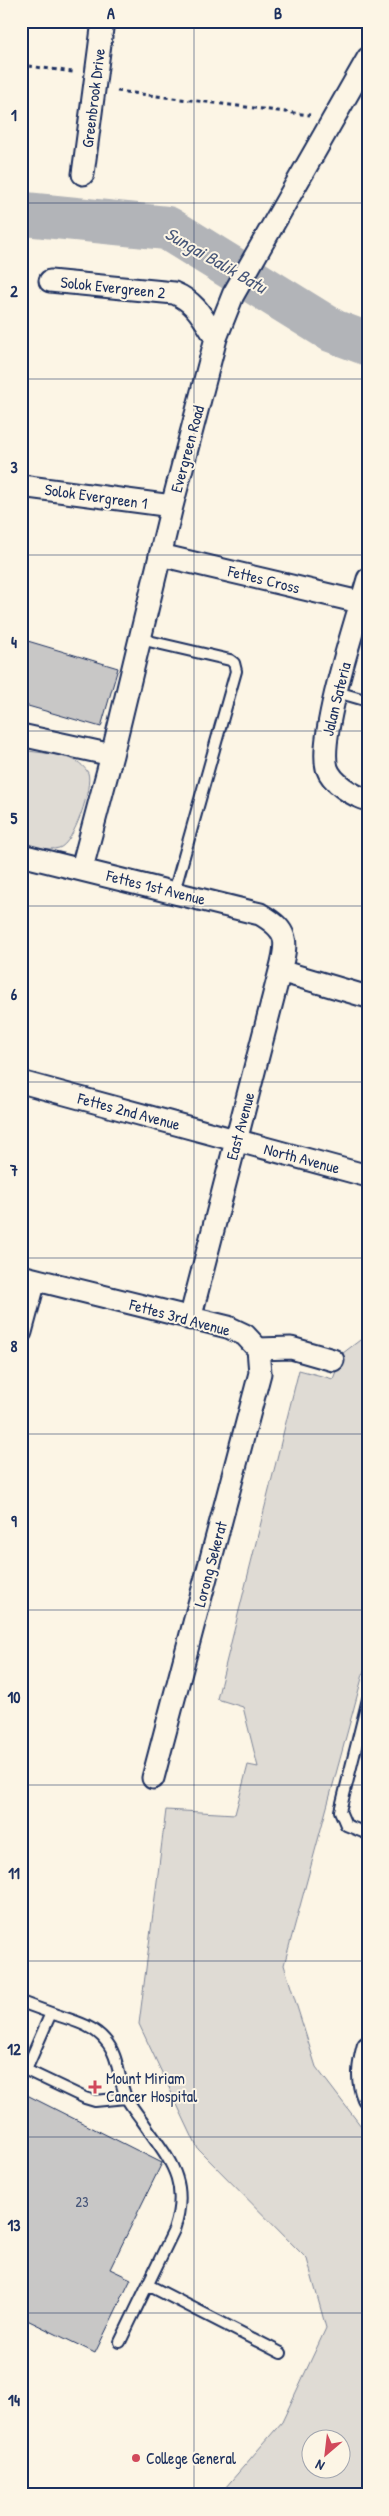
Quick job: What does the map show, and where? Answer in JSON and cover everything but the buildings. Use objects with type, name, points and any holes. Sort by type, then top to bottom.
[{"type":"street","name":"Greenbrook Drive","points":[[83,174],[103,21]]},
{"type":"street","name":"Evergreen Road","points":[[82,868],[216,338],[233,295],[253,258],[368,58]]},
{"type":"street","name":"Solok Evergreen 2","points":[[50,281],[174,293],[188,299],[216,338]]},
{"type":"street","name":"Solok Evergreen 1","points":[[21,486],[172,506]]},
{"type":"street","name":"Fettes Cross","points":[[160,554],[364,604]]},
{"type":"street","name":"Jalan Sateria","points":[[368,579],[364,604],[337,692],[324,748],[328,770],[340,785],[368,800]]},
{"type":"street","points":[[21,735],[112,755]]},
{"type":"street","name":"Fettes 1st Avenue","points":[[21,855],[82,868],[260,914],[275,922],[284,934]]},
{"type":"street","name":"East Avenue","points":[[190,1319],[280,971],[286,945],[284,934]]},
{"type":"street","points":[[280,971],[368,997]]},
{"type":"street","name":"Fettes 2nd Avenue","points":[[21,1082],[237,1140]]},
{"type":"street","name":"North Avenue","points":[[237,1140],[368,1176]]},
{"type":"street","points":[[21,1332],[28,1278]]},
{"type":"street","name":"Fettes 3rd Avenue","points":[[28,1278],[228,1327],[245,1335],[258,1349]]},
{"type":"street","points":[[258,1349],[291,1348],[333,1360]]},
{"type":"street","name":"Lorong Sekerat","points":[[153,1778],[260,1373],[258,1349]]},
{"type":"street","points":[[368,2047],[362,2070],[363,2085],[368,2097]]},
{"type":"lane","points":[[140,639],[230,660],[234,663],[236,671],[174,892]]},
{"type":"lane","points":[[337,692],[368,701]]},
{"type":"lane","points":[[368,1699],[340,1811],[346,1825],[368,1834]]},
{"type":"lane","points":[[21,2002],[84,2025],[95,2030],[107,2041],[113,2053],[126,2098],[176,2171],[179,2187],[179,2214],[148,2285],[120,2342]]},
{"type":"lane","points":[[51,2013],[24,2069],[95,2101],[126,2098]]},
{"type":"lane","points":[[148,2285],[281,2353]]},
{"type":"path","points":[[21,65],[95,82],[332,118]]},
{"type":"shaded area","points":[[21,750],[58,755],[72,759],[81,764],[88,773],[88,790],[81,814],[71,836],[59,848],[45,849],[21,843]]},
{"type":"shaded area","points":[[368,1334],[368,1656],[284,1965],[316,2067],[364,2130],[368,2131],[368,2495],[219,2495],[282,2422],[326,2328],[307,2259],[198,2149],[139,2024],[166,1810],[235,1814],[248,1765],[258,1767],[243,1707],[217,1699],[299,1370],[333,1379],[343,1353]]},
{"type":"waterway","name":"Sungai Balik Batu","points":[[21,212],[25,214],[167,228],[333,331],[368,344]]},
{"type":"place","name":"Mount Miriam Cancer Hospital","points":[[95,2087]]},
{"type":"place","name":"College General","points":[[136,2458]]}]
